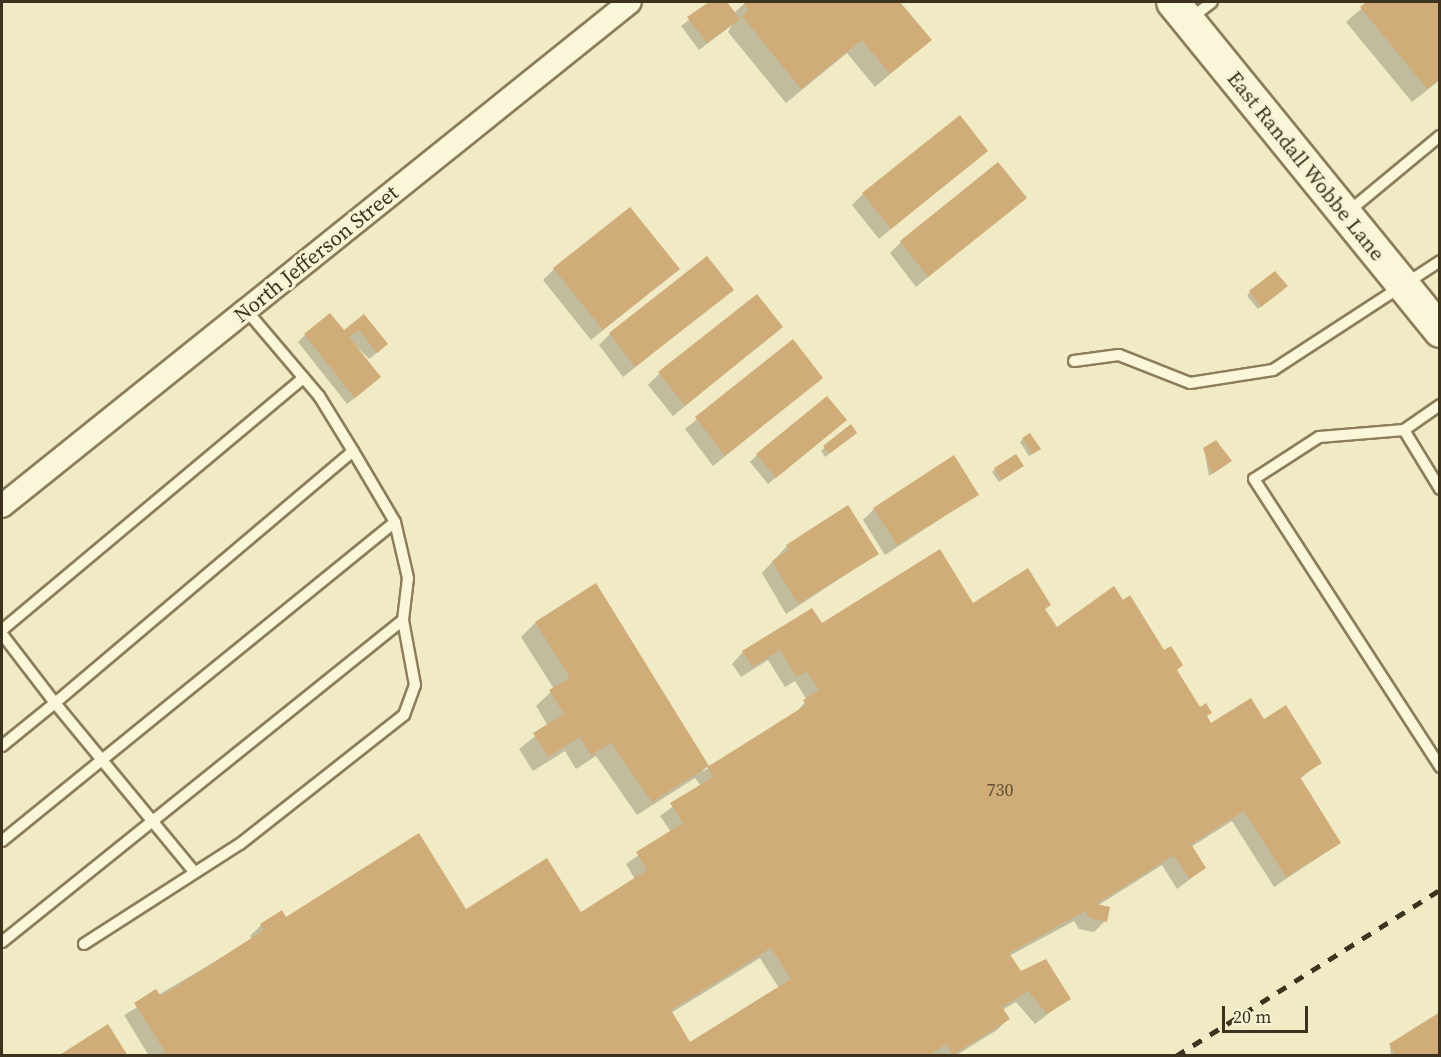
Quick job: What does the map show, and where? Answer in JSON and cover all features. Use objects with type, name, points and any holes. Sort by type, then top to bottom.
[{"type":"street","name":"North Jefferson Street","points":[[2,506],[630,2]]},
{"type":"street","name":"East Randall Wobbe Lane","points":[[1191,8],[1345,214],[1440,330]]},
{"type":"lane","points":[[1345,214],[1440,136]]},
{"type":"lane","points":[[1074,361],[1119,355],[1190,383],[1273,370],[1440,261]]},
{"type":"lane","points":[[84,944],[195,873],[404,715],[415,685],[403,620],[408,578],[395,522],[353,451],[303,378],[246,310]]},
{"type":"lane","points":[[195,873],[55,703],[2,632],[303,378]]},
{"type":"lane","points":[[1440,405],[1404,430],[1319,436],[1254,479],[1440,767]]},
{"type":"lane","points":[[1404,430],[1440,489]]},
{"type":"lane","points":[[2,746],[353,451]]},
{"type":"lane","points":[[2,841],[395,522]]},
{"type":"lane","points":[[2,942],[403,620]]},
{"type":"building","points":[[709,2],[727,2],[740,19],[707,43],[687,17]]},
{"type":"building","points":[[744,2],[900,2],[932,40],[890,74],[862,40],[801,89],[742,16],[748,11]]},
{"type":"building","points":[[1366,2],[1440,2],[1440,79],[1427,89],[1360,7]]},
{"type":"building","points":[[960,115],[988,151],[891,229],[862,193]]},
{"type":"building","points":[[998,162],[1027,198],[928,277],[900,241]]},
{"type":"building","points":[[630,207],[680,269],[603,330],[553,268]]},
{"type":"building","points":[[707,256],[734,290],[635,367],[609,333]]},
{"type":"building","points":[[1275,271],[1288,286],[1261,307],[1249,291]]},
{"type":"building","points":[[757,294],[783,327],[685,406],[658,372]]},
{"type":"building","points":[[330,313],[344,330],[364,314],[388,344],[377,353],[359,330],[349,337],[381,377],[355,398],[304,334]]},
{"type":"building","points":[[793,339],[823,378],[725,456],[695,417]]},
{"type":"building","points":[[827,396],[847,420],[776,478],[756,454]]},
{"type":"building","points":[[851,424],[857,433],[829,454],[823,446]]},
{"type":"building","points":[[1030,433],[1041,449],[1033,454],[1022,438]]},
{"type":"building","points":[[1216,440],[1232,461],[1212,474],[1203,448]]},
{"type":"building","points":[[1016,454],[1024,466],[1002,480],[994,468]]},
{"type":"building","points":[[954,455],[979,495],[897,545],[873,508]]},
{"type":"building","points":[[848,505],[879,554],[798,604],[772,561],[789,550],[786,545]]},
{"type":"building","points":[[940,549],[973,603],[1028,568],[1051,605],[1045,609],[1057,627],[1114,586],[1123,600],[1130,595],[1164,650],[1171,646],[1183,665],[1177,670],[1200,707],[1206,703],[1212,713],[1207,716],[1211,723],[1251,698],[1264,719],[1286,705],[1322,763],[1300,777],[1341,843],[1286,877],[1244,811],[1191,844],[1206,868],[1189,879],[1174,855],[1096,904],[1110,907],[1107,922],[1090,918],[1085,911],[1009,953],[1021,971],[1046,959],[1071,999],[1047,1014],[1028,991],[1002,1007],[1010,1019],[953,1055],[946,1044],[928,1056],[162,1056],[166,1053],[134,1003],[156,989],[161,996],[264,930],[260,924],[282,910],[286,917],[419,833],[466,909],[547,858],[581,912],[647,870],[636,852],[683,823],[670,803],[713,777],[707,767],[652,802],[611,743],[591,755],[580,737],[548,757],[533,733],[564,714],[549,690],[570,678],[535,622],[596,583],[709,766],[806,705],[803,700],[819,690],[806,671],[797,677],[780,650],[752,667],[742,651],[812,608],[822,623]],"holes":[[[771,948],[791,979],[690,1042],[671,1010]]]},
{"type":"building","points":[[1440,1012],[1440,1056],[1396,1056],[1389,1044]]},
{"type":"building","points":[[108,1024],[128,1056],[58,1056]]},
{"type":"railway","points":[[1176,1056],[1440,890]]}]
